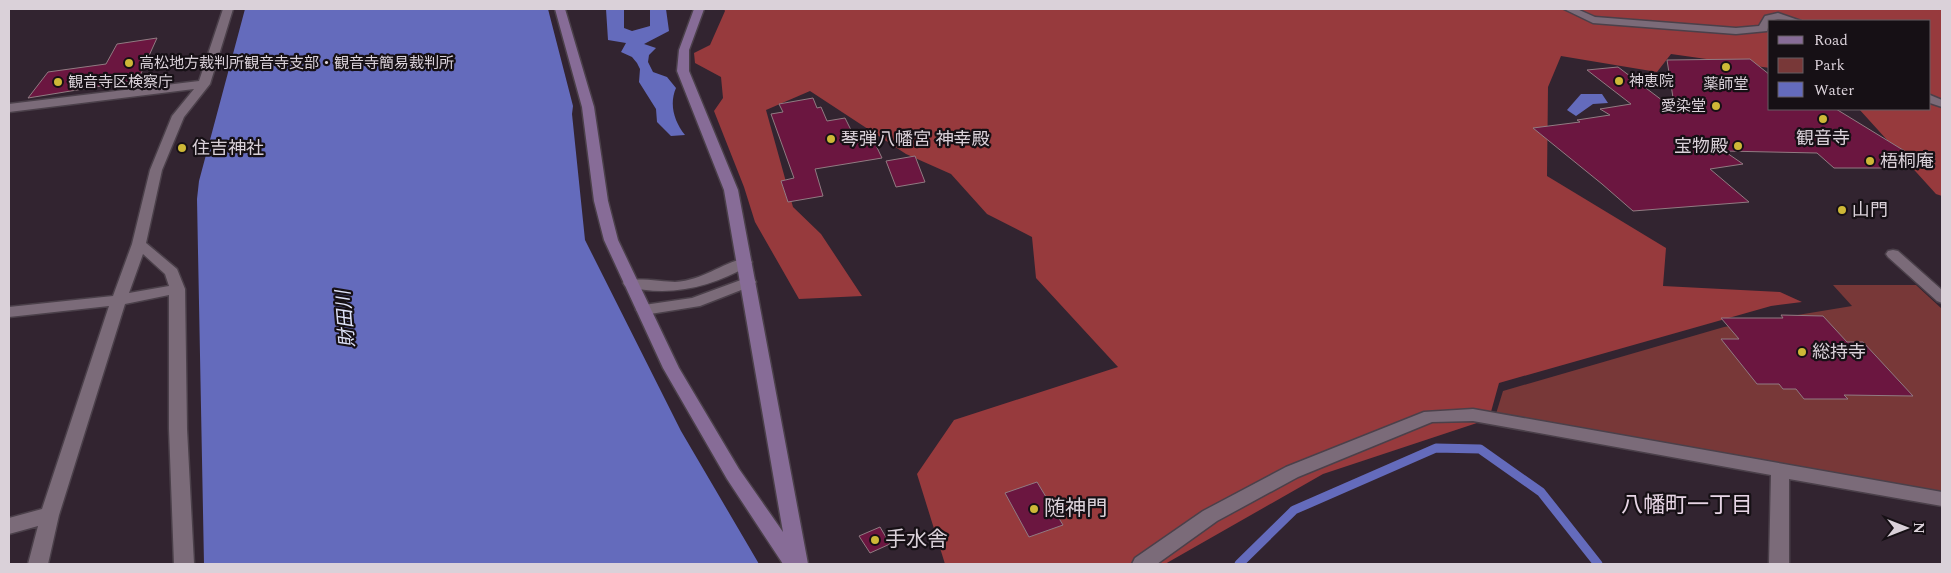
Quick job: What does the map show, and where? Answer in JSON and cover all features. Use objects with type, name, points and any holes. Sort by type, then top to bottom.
[{"type":"street","points":[[38,564],[50,514],[119,300],[140,244],[156,170],[178,116],[204,84],[228,9]]},
{"type":"street","points":[[560,9],[588,107],[601,201],[609,233],[630,283],[671,368],[733,474],[796,564]]},
{"type":"street","points":[[699,9],[684,50],[683,71],[731,190],[749,282],[796,564]]},
{"type":"street","points":[[1569,9],[1593,20],[1736,30],[1763,29],[1769,18],[1774,17],[1790,20]]},
{"type":"street","points":[[9,108],[204,84]]},
{"type":"street","points":[[140,244],[172,272],[177,289],[178,430],[184,564]]},
{"type":"street","points":[[1893,254],[1942,298]]},
{"type":"street","points":[[630,283],[654,288],[680,287],[700,283],[725,274],[745,262]]},
{"type":"street","points":[[644,310],[694,303],[749,282]]},
{"type":"street","points":[[9,312],[119,300],[177,289]]},
{"type":"street","points":[[1142,564],[1210,516],[1292,472],[1430,416],[1473,415],[1942,500]]},
{"type":"street","points":[[1779,564],[1780,472]]},
{"type":"street","points":[[9,526],[50,514]]},
{"type":"green space","points":[[1833,285],[1916,285],[1942,309],[1942,494],[1495,417],[1503,391],[1724,327],[1852,306]]},
{"type":"shaded area","points":[[724,9],[1942,9],[1942,196],[1936,194],[1860,110],[1931,110],[1931,20],[1768,20],[1768,68],[1671,54],[1657,72],[1561,56],[1548,87],[1547,176],[1666,248],[1663,286],[1780,292],[1802,302],[1771,306],[1499,383],[1489,419],[1323,474],[1165,564],[945,564],[917,474],[954,420],[1118,367],[1036,278],[1032,237],[987,214],[951,174],[906,154],[810,91],[766,110],[793,207],[821,234],[862,296],[799,299],[755,222],[744,187],[714,111],[723,98],[721,77],[695,63],[694,53],[710,45],[725,11]]},
{"type":"water","name":"財田川","points":[[245,9],[548,9],[573,106],[572,114],[585,240],[681,431],[759,564],[204,564],[197,199],[199,181]]},
{"type":"water","points":[[606,9],[624,9],[624,28],[632,31],[650,26],[650,9],[666,9],[669,31],[644,44],[656,48],[649,55],[648,62],[653,72],[667,77],[676,88],[673,100],[675,118],[685,135],[671,136],[657,122],[656,109],[639,82],[640,69],[637,63],[632,57],[621,52],[626,43],[608,40]]},
{"type":"water","points":[[1581,94],[1602,94],[1608,103],[1593,104],[1576,116],[1567,110]]},
{"type":"building","points":[[157,38],[138,80],[28,98],[48,72],[106,64],[117,44]]},
{"type":"building","points":[[1750,59],[1768,73],[1768,110],[1838,110],[1916,158],[1883,158],[1896,168],[1834,168],[1817,153],[1724,151],[1743,164],[1710,169],[1749,202],[1633,211],[1533,128],[1580,122],[1577,120],[1610,115],[1600,109],[1631,104],[1587,70],[1618,67],[1675,110],[1667,60]]},
{"type":"building","name":"琴弾八幡宮 神幸殿","points":[[813,98],[817,108],[821,107],[827,121],[845,118],[854,136],[870,133],[882,158],[815,169],[823,196],[788,202],[781,181],[794,178],[771,114],[783,112],[779,104]]},
{"type":"building","points":[[915,156],[925,182],[896,187],[886,161]]},
{"type":"building","name":"総持寺","points":[[1781,315],[1823,316],[1847,342],[1863,342],[1913,396],[1844,395],[1848,399],[1804,399],[1796,389],[1783,389],[1779,384],[1757,384],[1721,339],[1739,339],[1721,318],[1783,318]]},
{"type":"building","name":"随神門","points":[[1037,482],[1063,525],[1029,537],[1005,493]]},
{"type":"building","name":"手水舎","points":[[880,527],[890,544],[870,553],[859,536]]},
{"type":"waterway","points":[[1239,564],[1294,510],[1436,448],[1480,449],[1541,492],[1598,564]]},
{"type":"place","name":"高松地方裁判所観音寺支部・観音寺簡易裁判所","points":[[129,63]]},
{"type":"place","name":"薬師堂","points":[[1726,67]]},
{"type":"place","name":"神恵院","points":[[1619,81]]},
{"type":"place","name":"観音寺区検察庁","points":[[58,82]]},
{"type":"place","name":"愛染堂","points":[[1716,106]]},
{"type":"place","name":"観音寺","points":[[1823,119]]},
{"type":"place","name":"琴弾八幡宮 神幸殿","points":[[831,139]]},
{"type":"place","name":"宝物殿","points":[[1738,146]]},
{"type":"place","name":"住吉神社","points":[[182,148]]},
{"type":"place","name":"梧桐庵","points":[[1870,161]]},
{"type":"place","name":"山門","points":[[1842,210]]},
{"type":"place","name":"総持寺","points":[[1802,352]]},
{"type":"place","name":"随神門","points":[[1034,509]]},
{"type":"place","name":"手水舎","points":[[875,540]]},
{"type":"district","name":"八幡町一丁目","points":[[1687,505]]}]
